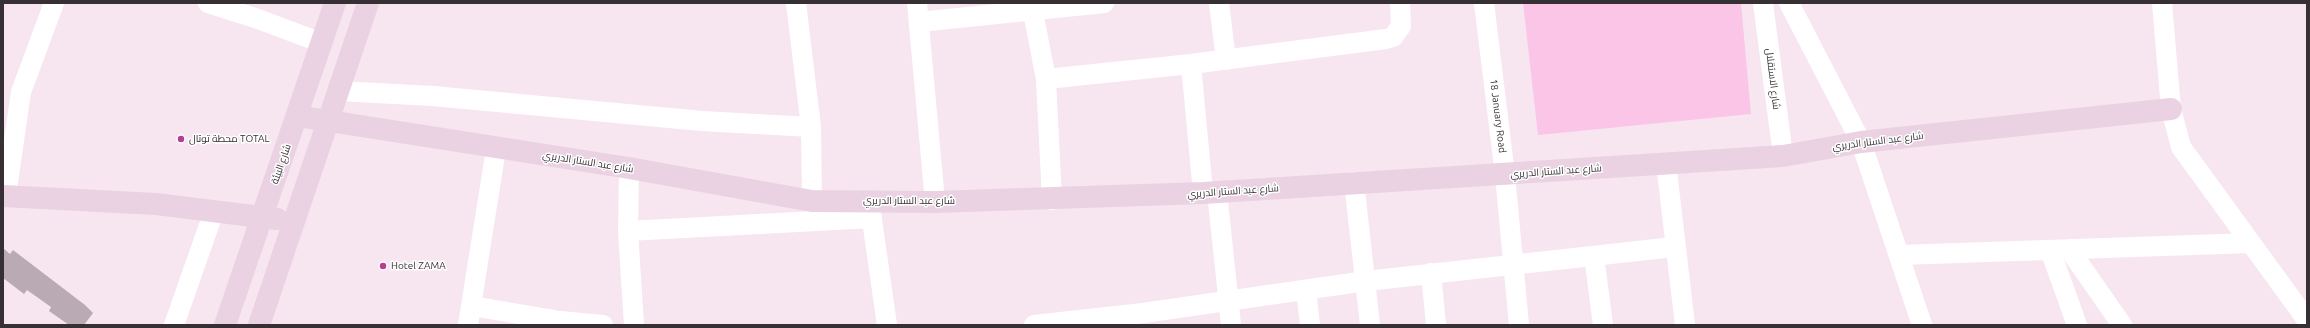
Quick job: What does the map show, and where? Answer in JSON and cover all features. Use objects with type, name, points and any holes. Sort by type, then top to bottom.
[{"type":"street","points":[[54,3],[12,92],[5,196],[156,204],[263,216],[294,222]]},
{"type":"street","points":[[208,3],[261,11],[322,43]]},
{"type":"street","name":"شارع البيئة","points":[[225,325],[335,3]]},
{"type":"street","points":[[259,325],[368,3]]},
{"type":"street","points":[[796,3],[811,127],[812,201]]},
{"type":"street","points":[[936,202],[918,12],[1033,12],[1104,3]]},
{"type":"street","points":[[1219,3],[1226,60]]},
{"type":"street","points":[[1046,79],[1226,60],[1393,37],[1401,26],[1400,3]]},
{"type":"street","name":"18 January Road","points":[[1484,3],[1505,175],[1519,325]]},
{"type":"street","name":"شارع الاستقلال","points":[[1763,3],[1783,156]]},
{"type":"street","points":[[1789,3],[1861,142],[1900,255],[1922,325]]},
{"type":"street","points":[[2162,3],[2171,109],[2181,146],[2307,320]]},
{"type":"street","points":[[1033,12],[1046,79],[1052,200]]},
{"type":"street","points":[[1191,64],[1210,193],[1229,300],[1231,325]]},
{"type":"street","points":[[339,91],[433,96],[702,121],[811,127]]},
{"type":"street","name":"شارع عبد الستار الدريري","points":[[297,116],[496,149],[629,168],[812,201],[871,210],[936,202],[1052,200],[1210,193],[1354,182],[1505,175],[1783,156],[1861,142],[2171,109]]},
{"type":"street","points":[[496,149],[470,316],[603,325]]},
{"type":"street","points":[[1666,163],[1674,247],[1685,325]]},
{"type":"street","points":[[629,168],[628,231],[634,325]]},
{"type":"street","points":[[1354,182],[1370,325]]},
{"type":"street","points":[[628,231],[871,210],[888,325]]},
{"type":"street","points":[[174,325],[214,211]]},
{"type":"street","points":[[1900,255],[2251,243]]},
{"type":"street","points":[[1034,325],[1144,319],[1229,300],[1366,281],[1431,273],[1513,266],[1674,247]]},
{"type":"street","points":[[2069,249],[2122,325]]},
{"type":"street","points":[[2050,250],[2077,325]]},
{"type":"street","points":[[1594,256],[1603,325]]},
{"type":"street","points":[[1431,273],[1436,325]]},
{"type":"street","points":[[1306,290],[1310,325]]},
{"type":"shaded area","points":[[1523,3],[1741,3],[1751,114],[1538,135]]},
{"type":"building","points":[[3,248],[10,254],[13,250],[85,305],[93,313],[84,325],[69,325],[49,311],[51,307],[27,290],[24,294],[3,278]]},
{"type":"place","name":"محطة توتال TOTAL","points":[[181,139]]},
{"type":"place","name":"Hotel ZAMA","points":[[383,266]]}]
